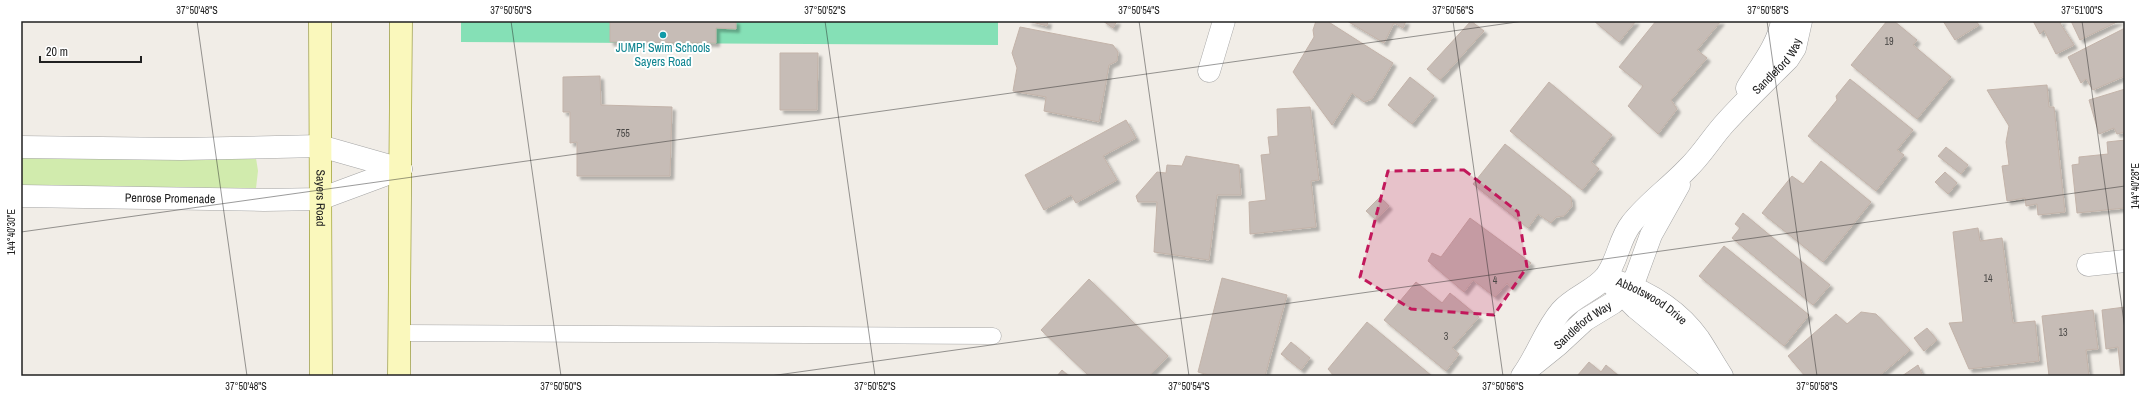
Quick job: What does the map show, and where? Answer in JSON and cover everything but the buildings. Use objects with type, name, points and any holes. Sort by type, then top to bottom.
[{"type":"main road","name":"Sayers Road","points":[[320,21],[320,376]]},
{"type":"main road","points":[[399,376],[401,21]]},
{"type":"street","points":[[1209,71],[1224,21]]},
{"type":"street","name":"Sandleford Way","points":[[1725,123],[1781,32],[1782,21]]},
{"type":"street","name":"Sandleford Way","points":[[1523,374],[1546,332],[1562,311],[1576,297],[1592,289],[1606,277],[1614,264],[1621,242],[1630,225],[1648,204],[1688,168],[1725,123],[1788,59],[1795,48],[1801,21]]},
{"type":"street","points":[[21,147],[181,149],[320,146],[401,169]]},
{"type":"street","name":"Sandleford Way","points":[[1523,374],[1585,320],[1613,303],[1627,290],[1636,276],[1651,235],[1688,168]]},
{"type":"street","name":"Penrose Promenade","points":[[21,196],[264,200],[320,199],[401,169]]},
{"type":"street","points":[[2088,265],[2125,260]]},
{"type":"street","name":"Abbotswood Drive","points":[[1606,277],[1627,290],[1718,376]]},
{"type":"street","name":"Abbotswood Drive","points":[[1627,290],[1640,289],[1683,320],[1699,338],[1722,376]]},
{"type":"lane","points":[[400,333],[993,336]]},
{"type":"highlighted area","points":[[1464,170],[1518,212],[1527,267],[1494,315],[1411,309],[1360,277],[1388,171]]},
{"type":"green space","points":[[461,21],[998,21],[998,45],[461,42]]},
{"type":"green space","points":[[21,157],[256,158],[258,171],[256,188],[21,187]]},
{"type":"place","name":"JUMP! Swim Schools Sayers Road","points":[[663,35]]}]
